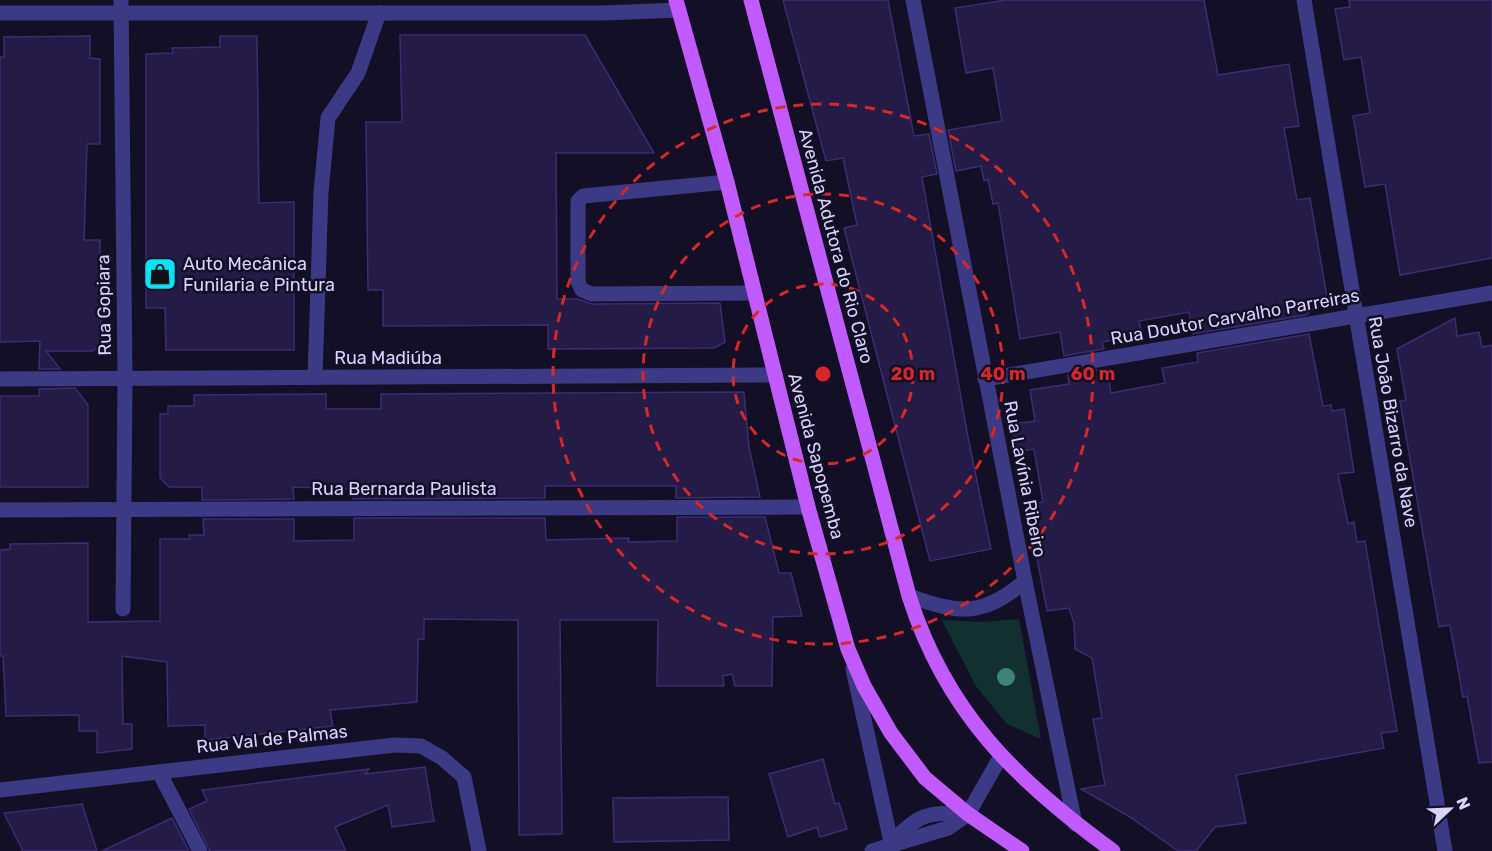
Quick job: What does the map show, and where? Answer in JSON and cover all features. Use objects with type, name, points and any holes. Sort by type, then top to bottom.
[{"type":"main road","name":"Avenida Adutora do Rio Claro","points":[[751,0],[909,596],[938,669],[959,704],[1021,779],[1075,824],[1113,851]]},
{"type":"main road","name":"Avenida Sapopemba","points":[[677,5],[727,182],[808,507],[848,649],[864,686],[891,733],[925,778],[968,814],[1022,851]]},
{"type":"street","name":"Rua Lavínia Ribeiro","points":[[914,0],[985,379],[1075,824]]},
{"type":"street","name":"Rua João Bizarro da Nave","points":[[1304,0],[1445,851]]},
{"type":"street","points":[[0,13],[121,6],[379,13],[604,13],[677,5]]},
{"type":"street","name":"Rua Gopiara","points":[[121,6],[125,379],[123,609]]},
{"type":"street","points":[[315,377],[321,192],[328,118],[358,72],[379,13]]},
{"type":"street","points":[[727,182],[583,196],[578,201],[578,282],[582,290],[592,294],[754,293]]},
{"type":"street","name":"Rua Doutor Carvalho Parreiras","points":[[985,379],[1492,293]]},
{"type":"street","name":"Rua Madiúba","points":[[0,379],[775,375]]},
{"type":"street","name":"Rua Bernarda Paulista","points":[[0,510],[808,507]]},
{"type":"street","points":[[909,596],[947,607],[966,609],[991,606],[1025,581]]},
{"type":"street","points":[[848,649],[892,847]]},
{"type":"street","name":"Rua Val de Palmas","points":[[0,790],[396,746],[421,746],[442,758],[464,777],[479,851]]},
{"type":"street","points":[[872,851],[892,847],[911,822],[926,815],[968,814],[1001,756]]},
{"type":"street","points":[[159,771],[200,851]]},
{"type":"green space","points":[[1019,619],[1041,739],[1007,724],[975,685],[942,620],[982,622]]},
{"type":"building","points":[[783,0],[888,0],[914,136],[929,134],[937,174],[922,177],[968,437],[991,549],[930,561],[844,228],[857,225],[843,158],[826,161]]},
{"type":"building","points":[[1006,0],[1204,0],[1218,75],[1289,64],[1299,126],[1284,128],[1297,200],[1310,198],[1327,297],[1306,315],[1193,334],[1189,312],[1139,321],[1142,335],[1102,342],[1104,349],[1064,356],[1060,332],[1020,339],[998,203],[993,204],[988,179],[984,181],[981,166],[956,171],[948,130],[1002,121],[993,68],[966,73],[955,8]]},
{"type":"building","points":[[1349,0],[1492,0],[1492,258],[1400,275],[1385,184],[1365,187],[1353,116],[1370,113],[1361,57],[1344,60],[1335,9],[1350,7]]},
{"type":"building","points":[[400,35],[585,35],[654,153],[556,153],[557,299],[578,299],[592,304],[720,303],[725,342],[714,348],[548,349],[548,325],[383,326],[383,290],[368,290],[366,122],[402,122]]},
{"type":"building","points":[[90,36],[90,58],[100,59],[100,144],[87,144],[84,240],[100,240],[101,345],[93,351],[46,351],[60,369],[39,369],[40,341],[0,342],[0,57],[4,57],[4,37]]},
{"type":"building","points":[[220,36],[257,36],[259,203],[294,202],[294,350],[166,350],[165,308],[146,308],[146,54],[173,53],[172,48],[220,47]]},
{"type":"building","points":[[1455,318],[1457,336],[1479,332],[1482,347],[1492,345],[1492,762],[1479,763],[1467,696],[1463,697],[1450,625],[1439,627],[1400,401],[1406,400],[1397,349]]},
{"type":"building","points":[[1309,334],[1323,406],[1331,405],[1332,411],[1344,409],[1354,472],[1338,474],[1348,524],[1354,522],[1357,542],[1365,541],[1397,731],[1381,733],[1384,748],[1236,775],[1246,823],[1215,827],[1196,851],[1178,851],[1130,817],[1081,789],[1105,785],[1093,719],[1102,718],[1092,658],[1075,649],[1074,623],[1069,608],[1047,611],[1027,505],[1043,502],[1034,449],[1017,452],[1012,424],[1035,421],[1030,390],[1069,384],[1068,375],[1107,368],[1111,393],[1165,383],[1162,368],[1198,362],[1197,353]]},
{"type":"building","points":[[75,388],[88,405],[88,487],[0,487],[0,396],[39,396],[39,389]]},
{"type":"building","points":[[744,392],[749,447],[760,497],[676,498],[676,486],[545,486],[545,498],[353,499],[353,489],[293,487],[294,499],[202,500],[202,487],[169,487],[160,478],[160,414],[168,414],[168,406],[194,406],[194,395],[326,394],[326,409],[381,409],[381,394]]},
{"type":"building","points":[[677,517],[765,517],[779,573],[791,573],[802,616],[773,617],[772,686],[735,686],[732,674],[723,676],[724,686],[657,686],[658,620],[560,620],[562,834],[519,835],[518,620],[424,619],[424,639],[418,639],[417,702],[330,710],[333,726],[205,740],[205,725],[168,726],[167,662],[122,656],[123,724],[132,724],[132,749],[97,753],[97,731],[79,731],[79,715],[6,716],[3,656],[0,656],[0,550],[10,549],[10,544],[88,543],[88,622],[160,621],[160,539],[190,539],[189,535],[204,535],[203,519],[294,519],[294,541],[354,540],[354,518],[545,518],[546,540],[629,538],[628,542],[677,541]]},
{"type":"building","points":[[823,759],[835,804],[839,803],[847,829],[820,837],[817,827],[788,837],[769,774]]},
{"type":"building","points":[[425,767],[434,821],[392,827],[388,805],[335,827],[346,851],[210,851],[189,809],[207,801],[202,790],[369,769],[365,774]]},
{"type":"building","points":[[728,797],[729,840],[614,842],[613,798]]},
{"type":"building","points":[[82,804],[97,851],[23,851],[4,813]]},
{"type":"building","points":[[172,818],[189,851],[102,851]]},
{"type":"place","name":"Auto Mecânica Funilaria e Pintura","points":[[160,274]]}]
